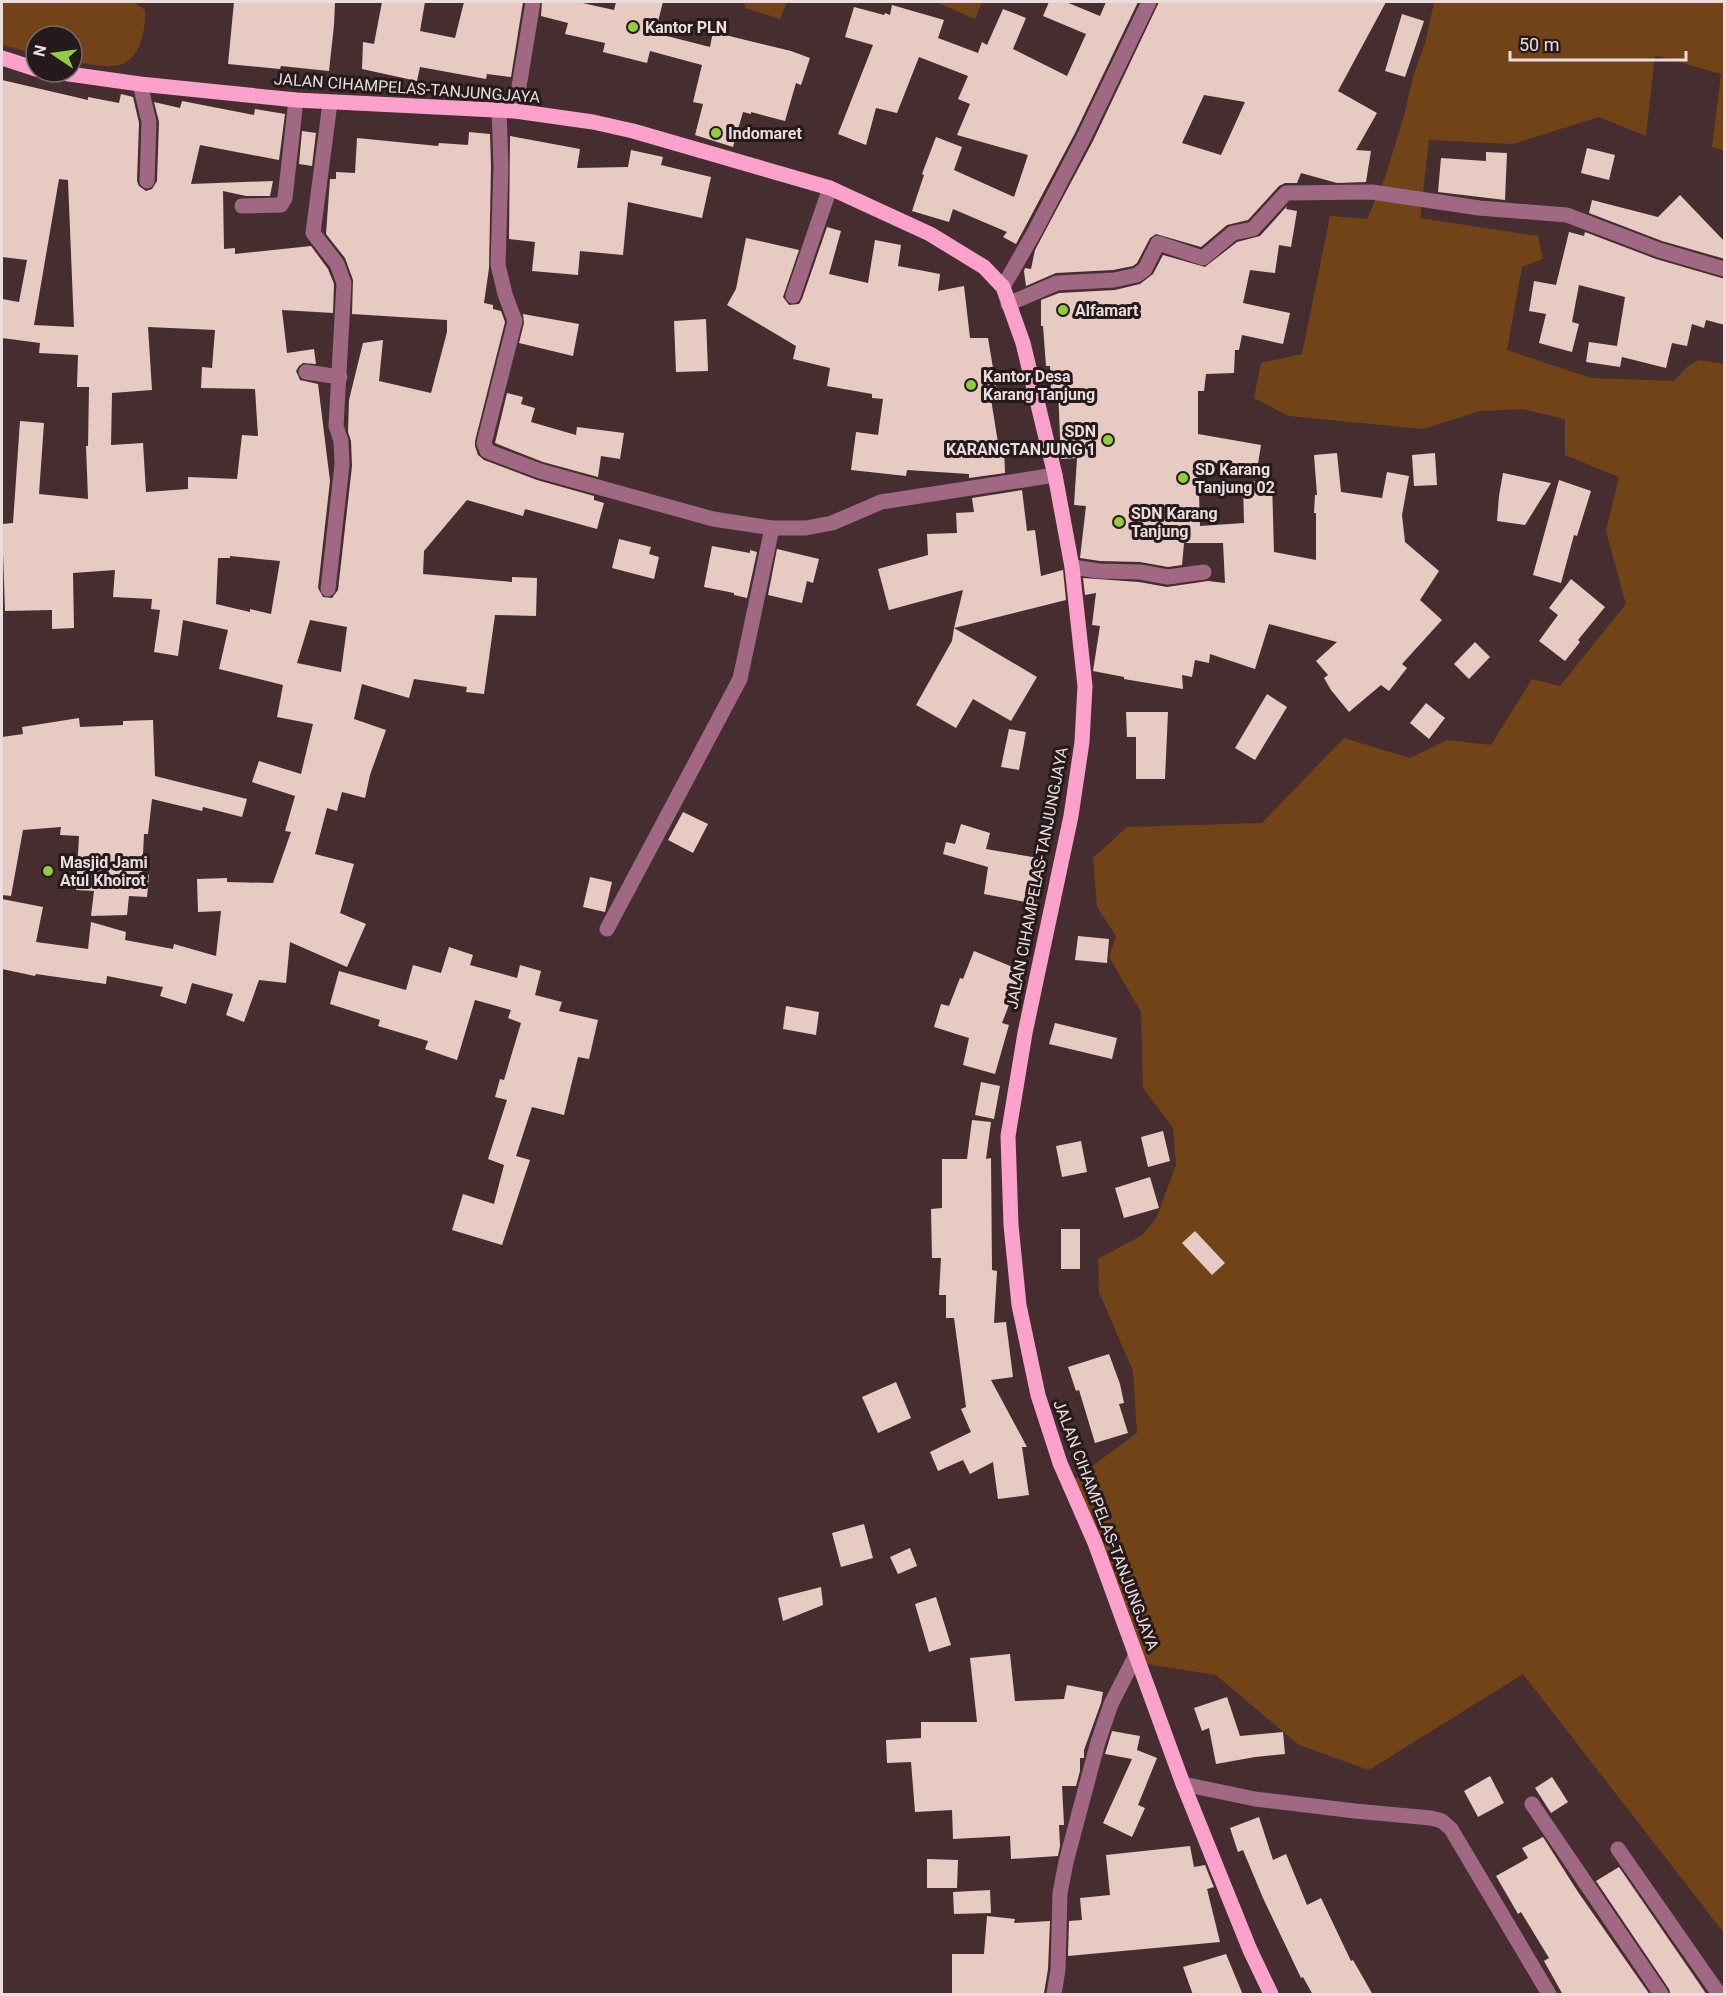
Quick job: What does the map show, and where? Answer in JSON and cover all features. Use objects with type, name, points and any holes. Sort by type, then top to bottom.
[{"type":"main road","points":[[2,58],[24,65]]},
{"type":"main road","name":"JALAN CIHAMPELAS-TANJUNGJAYA","points":[[84,76],[330,103],[515,111],[593,122],[633,131],[830,188],[930,234],[984,267],[1003,287],[1023,343],[1055,475],[1072,567],[1085,686],[1082,741],[1071,816],[1025,1033],[1008,1136],[1011,1226],[1019,1305],[1038,1395],[1060,1463],[1095,1543],[1183,1784],[1250,1950],[1271,1995]]},
{"type":"street","points":[[515,111],[533,2]]},
{"type":"street","points":[[1003,287],[1084,137],[1149,2]]},
{"type":"street","points":[[140,84],[149,122],[147,181]]},
{"type":"street","points":[[242,206],[281,205],[285,198],[296,100]]},
{"type":"street","points":[[328,589],[342,465],[341,441],[336,426],[344,283],[342,274],[313,233],[330,103]]},
{"type":"street","points":[[499,110],[501,166],[498,265],[515,321],[484,443],[488,451],[540,471],[713,519],[772,528],[806,528],[832,523],[881,502],[1055,475]]},
{"type":"street","points":[[793,296],[830,188]]},
{"type":"street","points":[[1008,304],[1057,284],[1114,280],[1137,275],[1145,269],[1158,243],[1203,258],[1233,233],[1253,229],[1287,193],[1372,192],[1479,208],[1566,215],[1659,250],[1725,269]]},
{"type":"street","points":[[306,372],[340,377]]},
{"type":"street","points":[[607,929],[740,679],[772,528]]},
{"type":"street","points":[[1072,567],[1099,571],[1140,572],[1168,577],[1204,572]]},
{"type":"street","points":[[1054,1995],[1058,1970],[1060,1893],[1066,1862],[1098,1742],[1111,1704],[1136,1654]]},
{"type":"street","points":[[1183,1784],[1255,1799],[1442,1821],[1451,1829],[1549,1995]]},
{"type":"street","points":[[1533,1804],[1661,1995]]},
{"type":"street","points":[[1618,1849],[1719,1995]]},
{"type":"shaded area","points":[[2,2],[133,2],[145,10],[140,45],[130,59],[123,64],[114,66],[84,63],[84,24],[24,24],[24,51],[2,45]]},
{"type":"shaded area","points":[[744,2],[787,2],[780,19],[745,8]]},
{"type":"shaded area","points":[[936,2],[982,2],[975,19]]},
{"type":"shaded area","points":[[1434,2],[1724,2],[1724,151],[1712,147],[1721,74],[1655,55],[1646,136],[1599,117],[1513,144],[1429,140],[1420,218],[1538,236],[1543,259],[1522,267],[1507,350],[1591,378],[1674,381],[1687,367],[1698,360],[1724,364],[1724,1933],[1523,1674],[1369,1770],[1299,1745],[1216,1675],[1142,1663],[1068,1484],[1137,1433],[1133,1371],[1099,1292],[1098,1259],[1142,1235],[1156,1219],[1176,1165],[1173,1128],[1143,1088],[1141,1012],[1109,957],[1116,936],[1097,907],[1093,858],[1127,827],[1262,823],[1344,738],[1410,758],[1447,740],[1491,745],[1532,679],[1560,686],[1626,604],[1606,531],[1619,477],[1565,455],[1565,419],[1523,409],[1480,411],[1423,429],[1289,416],[1254,398],[1261,363],[1302,354],[1330,216],[1367,219],[1385,178],[1413,77],[1426,40]]},
{"type":"building","points":[[234,2],[335,2],[329,71],[228,64]]},
{"type":"building","points":[[382,2],[425,2],[420,31],[455,38],[464,2],[523,2],[511,77],[487,74],[486,79],[420,67],[417,81],[362,69],[363,42],[374,44]]},
{"type":"building","points":[[542,2],[578,2],[614,10],[616,2],[663,2],[655,33],[710,47],[713,32],[791,51],[810,58],[801,85],[796,83],[785,121],[743,112],[733,147],[695,135],[703,104],[693,102],[702,65],[650,51],[647,63],[603,52],[605,43],[565,34],[568,23],[541,16]]},
{"type":"building","points":[[1049,2],[1066,2],[1100,16],[1106,2],[1138,2],[1075,133],[1016,244],[1003,237],[1007,232],[953,209],[949,222],[912,211],[924,175],[922,174],[936,137],[962,147],[954,170],[1014,197],[1028,155],[957,135],[970,104],[958,99],[968,76],[919,57],[897,113],[876,108],[866,145],[838,134],[873,45],[845,37],[854,7],[890,15],[892,5],[944,20],[938,38],[978,53],[982,42],[987,45],[1003,9],[1026,18],[1013,49],[1067,76],[1086,34],[1043,16]]},
{"type":"building","points":[[1159,2],[1386,2],[1338,91],[1377,113],[1356,150],[1371,151],[1366,182],[1337,183],[1301,173],[1297,183],[1285,183],[1279,186],[1248,220],[1227,225],[1201,247],[1156,234],[1150,238],[1137,263],[1133,266],[1113,270],[1056,273],[1026,286],[1025,268],[1031,269],[1035,250],[1093,141]],"holes":[[[1204,95],[1245,102],[1221,155],[1182,143]]]},
{"type":"building","points":[[1402,14],[1424,21],[1405,77],[1385,71]]},
{"type":"building","points":[[2,80],[88,100],[88,97],[119,103],[121,94],[133,97],[139,123],[137,181],[139,186],[146,191],[152,189],[157,181],[159,122],[154,102],[180,108],[182,101],[254,115],[255,109],[285,114],[279,160],[200,145],[191,184],[273,181],[270,196],[246,196],[223,191],[224,249],[235,248],[235,254],[311,246],[328,269],[334,284],[333,313],[282,310],[287,353],[314,349],[316,364],[303,363],[296,371],[300,380],[318,384],[330,481],[318,588],[323,597],[332,598],[338,590],[352,466],[351,441],[348,432],[349,400],[363,343],[383,340],[379,381],[431,393],[447,332],[447,320],[352,314],[353,280],[345,258],[326,234],[330,179],[336,179],[336,172],[355,173],[357,138],[438,146],[439,143],[468,145],[469,132],[490,134],[489,268],[484,303],[493,305],[493,309],[501,311],[505,322],[475,446],[478,455],[484,460],[537,480],[594,496],[594,500],[604,503],[597,529],[525,509],[523,516],[467,500],[424,551],[423,574],[512,582],[512,577],[537,578],[536,616],[495,615],[484,694],[466,692],[467,687],[414,679],[409,698],[362,684],[354,719],[386,730],[370,775],[365,798],[342,792],[337,811],[327,808],[315,854],[354,864],[340,913],[366,924],[347,967],[290,942],[286,983],[259,980],[244,1022],[226,1015],[233,994],[192,983],[186,1004],[160,996],[163,987],[107,976],[106,984],[36,974],[35,976],[2,969],[2,899],[43,907],[36,942],[88,949],[91,922],[126,932],[125,940],[173,949],[174,944],[216,956],[221,911],[198,912],[197,879],[227,878],[227,882],[273,883],[291,832],[285,831],[295,796],[252,782],[259,761],[301,774],[313,724],[277,717],[283,685],[219,669],[228,630],[183,620],[178,656],[154,652],[160,610],[151,609],[152,599],[113,597],[115,570],[73,573],[74,628],[52,629],[52,610],[5,611],[2,524],[13,523],[20,421],[44,423],[39,494],[88,499],[86,446],[88,446],[89,387],[77,387],[78,355],[39,353],[40,343],[2,338],[2,299],[19,302],[27,260],[2,257]],"holes":[[[59,179],[68,180],[74,327],[34,325]],[[148,327],[215,330],[212,368],[202,367],[201,388],[255,389],[258,436],[242,435],[237,479],[188,477],[188,489],[146,492],[143,443],[111,445],[112,393],[152,390]],[[230,556],[280,561],[271,614],[216,604],[218,558],[230,558]],[[310,620],[347,627],[341,672],[297,663]]]},
{"type":"building","points":[[302,131],[316,133],[312,166],[299,164]]},
{"type":"building","points":[[510,136],[580,149],[577,168],[628,167],[631,150],[663,157],[661,165],[711,177],[702,218],[628,202],[623,255],[580,251],[578,275],[532,271],[535,242],[509,239]]},
{"type":"building","points":[[1587,148],[1615,155],[1609,180],[1581,173]]},
{"type":"building","points":[[1486,152],[1507,153],[1505,200],[1438,192],[1441,158],[1486,161]]},
{"type":"building","points":[[1680,195],[1725,242],[1725,259],[1662,241],[1589,213],[1592,200],[1658,217]]},
{"type":"building","points":[[1287,206],[1286,209],[1297,211],[1291,247],[1279,245],[1275,273],[1250,270],[1243,303],[1290,313],[1283,344],[1242,335],[1239,350],[1235,350],[1234,373],[1206,374],[1204,391],[1198,391],[1198,434],[1261,445],[1257,470],[1198,460],[1200,526],[1244,523],[1243,482],[1272,481],[1274,552],[1316,560],[1316,513],[1314,513],[1315,495],[1317,495],[1314,455],[1337,453],[1341,492],[1382,498],[1387,472],[1409,476],[1402,515],[1405,542],[1439,571],[1420,600],[1442,620],[1402,664],[1407,668],[1389,691],[1381,685],[1349,712],[1331,690],[1324,678],[1328,675],[1316,661],[1337,642],[1269,624],[1255,669],[1210,654],[1209,663],[1195,660],[1192,677],[1182,675],[1183,689],[1093,671],[1100,626],[1092,625],[1096,593],[1085,595],[1083,578],[1139,582],[1167,587],[1208,581],[1225,583],[1223,543],[1184,543],[1182,565],[1168,567],[1140,562],[1080,558],[1086,506],[1074,505],[1077,458],[1061,459],[1058,389],[1051,389],[1050,366],[1046,366],[1043,326],[1041,326],[1041,300],[1059,293],[1115,290],[1140,284],[1153,274],[1163,255],[1205,267],[1237,242],[1260,236]]},
{"type":"building","points":[[827,227],[841,231],[829,274],[868,283],[875,240],[901,245],[898,266],[940,274],[938,291],[964,286],[970,338],[988,338],[998,398],[991,399],[999,449],[1004,449],[1005,473],[969,478],[969,474],[907,470],[906,476],[851,470],[856,432],[878,435],[883,399],[872,398],[872,394],[827,386],[830,368],[793,359],[796,346],[727,305],[736,289],[746,238],[799,250],[783,297],[789,305],[799,304]]},
{"type":"building","points":[[1569,232],[1584,236],[1585,232],[1656,259],[1725,279],[1725,325],[1706,320],[1704,328],[1692,324],[1687,346],[1672,343],[1666,368],[1622,357],[1620,367],[1586,362],[1589,342],[1617,346],[1625,297],[1579,285],[1572,322],[1579,324],[1572,352],[1539,343],[1546,314],[1529,311],[1534,281],[1556,285]]},
{"type":"building","points":[[523,314],[579,324],[573,356],[519,343],[524,323]]},
{"type":"building","points":[[706,319],[708,371],[676,372],[674,321]]},
{"type":"building","points":[[507,393],[523,397],[521,404],[535,408],[531,422],[576,435],[577,427],[624,433],[620,459],[601,456],[598,477],[543,462],[495,443]]},
{"type":"building","points":[[1435,453],[1437,485],[1414,486],[1412,455]]},
{"type":"building","points":[[1503,473],[1551,483],[1525,525],[1497,521]]},
{"type":"building","points":[[1559,480],[1591,491],[1577,536],[1574,535],[1561,583],[1533,575]]},
{"type":"building","points":[[1022,490],[1027,531],[1035,530],[1041,576],[1063,570],[1066,600],[954,628],[963,590],[889,610],[878,569],[928,555],[927,534],[957,533],[956,513],[974,512],[972,498]]},
{"type":"building","points":[[619,539],[651,547],[649,554],[659,557],[654,579],[612,568]]},
{"type":"building","points":[[712,546],[750,553],[750,550],[757,552],[747,598],[704,587]]},
{"type":"building","points":[[777,549],[819,559],[813,583],[807,581],[802,603],[768,595]]},
{"type":"building","points":[[1571,579],[1605,607],[1578,640],[1580,642],[1565,661],[1539,641],[1558,615],[1549,608]]},
{"type":"building","points":[[954,628],[1037,677],[1011,721],[973,699],[956,728],[916,705],[952,641]]},
{"type":"building","points":[[1475,642],[1490,657],[1469,679],[1454,664]]},
{"type":"building","points":[[1267,694],[1287,707],[1255,760],[1235,748]]},
{"type":"building","points":[[1426,703],[1445,718],[1429,739],[1410,723]]},
{"type":"building","points":[[1126,712],[1168,712],[1165,779],[1136,779],[1136,737],[1127,737]]},
{"type":"building","points":[[79,718],[80,727],[123,725],[123,721],[153,720],[155,776],[247,799],[242,817],[203,807],[202,811],[152,799],[148,834],[144,834],[142,875],[149,875],[147,897],[129,896],[127,915],[91,916],[94,891],[76,890],[79,836],[60,835],[61,827],[23,830],[11,896],[2,895],[2,737],[23,734],[22,727]]},
{"type":"building","points":[[1009,729],[1026,732],[1019,770],[1001,767]]},
{"type":"building","points":[[683,812],[708,824],[693,853],[668,840]]},
{"type":"building","points":[[961,824],[990,833],[986,849],[1044,859],[1036,904],[984,894],[988,867],[943,854],[946,842],[955,844]]},
{"type":"building","points":[[590,877],[612,882],[605,912],[583,907]]},
{"type":"building","points":[[1078,936],[1109,939],[1107,963],[1075,960]]},
{"type":"building","points":[[449,947],[473,955],[470,965],[517,978],[520,965],[541,971],[535,995],[562,1002],[559,1011],[598,1020],[589,1059],[578,1057],[564,1115],[532,1107],[516,1156],[530,1160],[502,1245],[452,1230],[463,1194],[494,1204],[504,1165],[488,1159],[507,1100],[495,1097],[500,1079],[504,1080],[521,1023],[508,1018],[511,1010],[475,1000],[457,1060],[425,1049],[428,1041],[378,1026],[380,1020],[330,1004],[339,971],[406,990],[413,965],[441,973]]},
{"type":"building","points":[[974,951],[1022,971],[1002,1023],[1009,1025],[995,1074],[963,1065],[969,1038],[934,1027],[941,1004],[949,1006]]},
{"type":"building","points":[[786,1006],[819,1012],[816,1035],[783,1029]]},
{"type":"building","points":[[1055,1023],[1117,1038],[1112,1059],[1049,1044]]},
{"type":"building","points":[[981,1082],[1000,1086],[994,1119],[975,1115]]},
{"type":"building","points":[[972,1120],[991,1122],[986,1159],[991,1158],[992,1270],[997,1271],[994,1323],[1006,1322],[1013,1377],[991,1380],[1027,1447],[1022,1447],[1029,1495],[998,1499],[993,1462],[970,1474],[963,1460],[938,1471],[930,1452],[971,1432],[961,1409],[966,1407],[954,1318],[946,1318],[946,1295],[939,1295],[941,1258],[932,1258],[931,1209],[942,1208],[942,1159],[967,1159]]},
{"type":"building","points":[[1163,1131],[1170,1161],[1148,1167],[1141,1137]]},
{"type":"building","points":[[1081,1141],[1087,1172],[1062,1177],[1056,1146]]},
{"type":"building","points":[[1150,1177],[1159,1208],[1124,1218],[1115,1188]]},
{"type":"building","points":[[1061,1229],[1080,1229],[1080,1269],[1061,1269]]},
{"type":"building","points":[[1195,1231],[1225,1263],[1212,1275],[1182,1243]]},
{"type":"building","points":[[1109,1354],[1120,1384],[1124,1403],[1119,1404],[1128,1433],[1095,1443],[1079,1390],[1076,1391],[1068,1367]]},
{"type":"building","points":[[896,1382],[911,1418],[878,1433],[862,1397]]},
{"type":"building","points":[[864,1524],[873,1558],[841,1567],[832,1533]]},
{"type":"building","points":[[910,1548],[917,1566],[898,1574],[890,1557]]},
{"type":"building","points":[[821,1587],[823,1605],[783,1621],[778,1598]]},
{"type":"building","points":[[936,1597],[951,1645],[929,1652],[915,1604]]},
{"type":"building","points":[[1010,1654],[1015,1701],[1064,1699],[1067,1685],[1103,1692],[1084,1750],[1084,1758],[1080,1758],[1080,1771],[1076,1786],[1062,1786],[1064,1825],[1059,1825],[1058,1856],[1011,1859],[1010,1836],[953,1839],[952,1810],[915,1812],[911,1762],[887,1763],[886,1740],[921,1738],[921,1722],[977,1722],[970,1658]]},
{"type":"building","points":[[1227,1697],[1240,1736],[1283,1732],[1285,1754],[1216,1764],[1209,1728],[1202,1731],[1194,1708]]},
{"type":"building","points":[[1112,1731],[1140,1736],[1137,1750],[1157,1758],[1138,1805],[1145,1808],[1132,1837],[1103,1823],[1132,1759],[1105,1754]]},
{"type":"building","points":[[1490,1776],[1504,1803],[1478,1817],[1464,1791]]},
{"type":"building","points":[[1552,1777],[1568,1802],[1551,1813],[1535,1788]]},
{"type":"building","points":[[1259,1817],[1273,1860],[1286,1854],[1307,1905],[1321,1898],[1351,1961],[1353,1960],[1373,1995],[1313,1995],[1303,1977],[1301,1978],[1243,1850],[1238,1852],[1230,1828]]},
{"type":"building","points":[[1543,1837],[1578,1892],[1650,1995],[1563,1995],[1544,1961],[1549,1958],[1521,1912],[1518,1914],[1496,1876],[1528,1858],[1522,1848]]},
{"type":"building","points":[[1190,1846],[1194,1867],[1205,1865],[1214,1887],[1207,1889],[1220,1942],[1068,1956],[1069,1921],[1082,1920],[1080,1898],[1110,1895],[1106,1855]]},
{"type":"building","points":[[927,1859],[958,1860],[957,1888],[927,1888]]},
{"type":"building","points":[[1619,1867],[1707,1995],[1671,1995],[1596,1881]]},
{"type":"building","points":[[990,1890],[991,1913],[954,1914],[953,1892]]},
{"type":"building","points":[[987,1916],[1015,1919],[1014,1923],[1050,1921],[1048,1969],[1044,1993],[1035,1995],[952,1995],[952,1954],[984,1954]]},
{"type":"building","points":[[1226,1954],[1243,1995],[1193,1995],[1183,1967]]},
{"type":"place","name":"Kantor PLN","points":[[633,27]]},
{"type":"place","name":"Indomaret","points":[[716,133]]},
{"type":"place","name":"Alfamart","points":[[1063,310]]},
{"type":"place","name":"Kantor Desa Karang Tanjung","points":[[971,385]]},
{"type":"place","name":"SDN KARANGTANJUNG 1","points":[[1108,440]]},
{"type":"place","name":"SD Karang Tanjung 02","points":[[1183,478]]},
{"type":"place","name":"SDN Karang Tanjung","points":[[1119,522]]},
{"type":"place","name":"Masjid Jami Atul Khoirot","points":[[48,871]]}]
